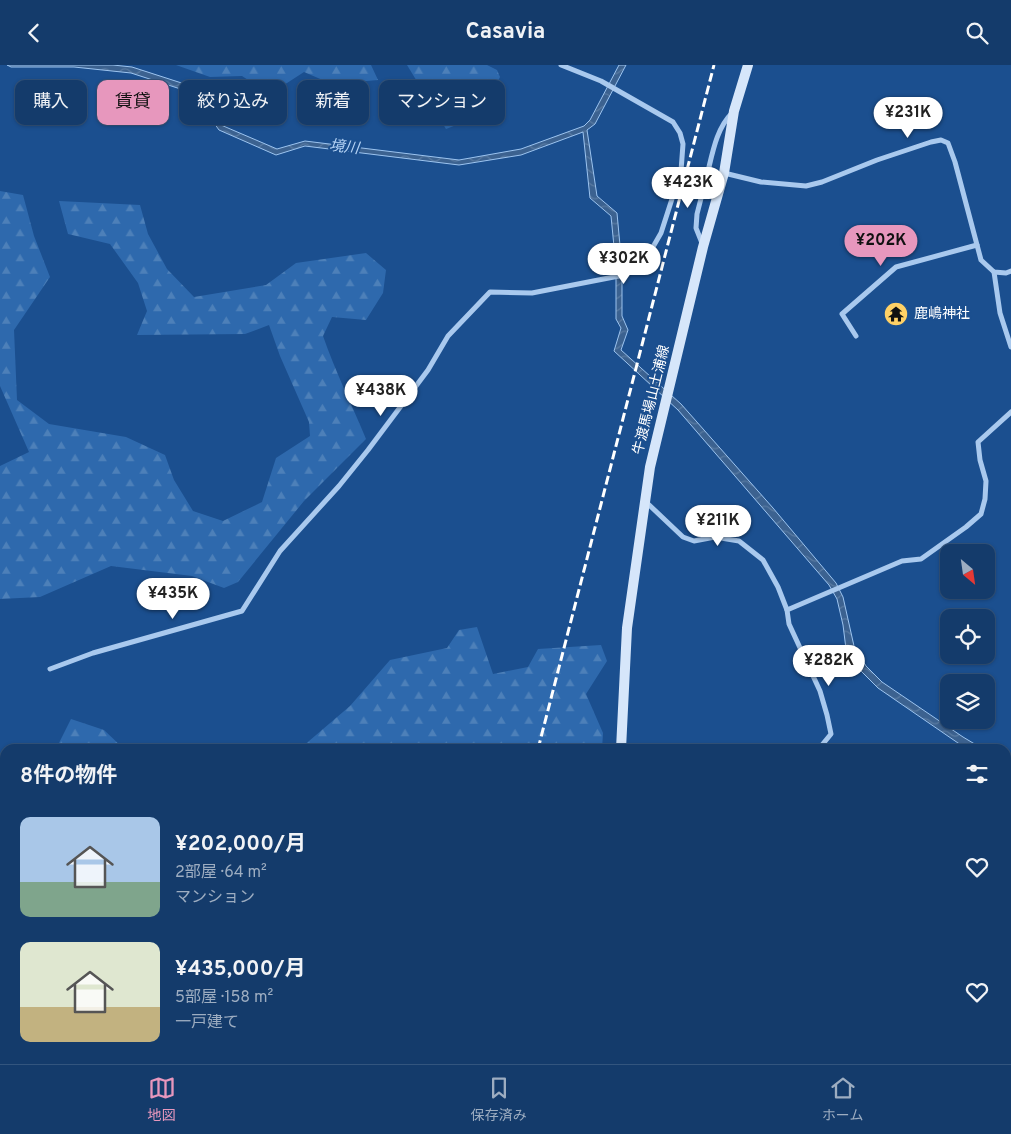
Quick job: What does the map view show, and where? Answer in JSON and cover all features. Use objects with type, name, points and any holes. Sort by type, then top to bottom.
[{"type":"main road","name":"牛渡馬場山土浦線","points":[[621,744],[627,627],[650,467],[703,247],[724,173],[734,111],[748,65]]},
{"type":"street","points":[[50,669],[94,653],[242,611],[280,551],[339,486],[368,450],[428,370],[448,336],[490,292],[532,293],[624,275],[642,266],[661,233],[681,171],[683,144],[680,133],[672,122],[601,81],[561,65]]},
{"type":"street","points":[[703,247],[696,228],[697,214],[716,139],[727,119],[734,111]]},
{"type":"street","points":[[724,173],[761,183],[806,186],[822,182],[877,160],[941,140],[948,143],[955,162],[981,260],[994,272],[1006,273],[1011,271]]},
{"type":"street","points":[[681,171],[706,179]]},
{"type":"street","points":[[856,337],[842,314],[896,267],[977,245]]},
{"type":"street","points":[[994,272],[1000,313],[1011,347]]},
{"type":"street","points":[[787,610],[902,561],[920,559],[966,527],[981,514],[985,499],[986,481],[980,460],[978,442],[1011,411]]},
{"type":"street","points":[[645,501],[683,537],[694,541],[716,537],[739,541],[763,560],[778,587],[787,610],[789,624],[820,691],[831,734],[823,744]]},
{"type":"green space","points":[[176,65],[371,65],[378,80],[323,80],[304,72],[287,83],[287,80],[248,80],[242,76],[210,77]]},
{"type":"green space","points":[[407,65],[487,65],[497,70],[500,77],[499,80],[416,80]]},
{"type":"green space","points":[[444,125],[456,125],[446,129]]},
{"type":"green space","points":[[0,191],[23,195],[34,236],[50,277],[14,330],[17,400],[49,424],[126,437],[165,455],[174,480],[193,511],[223,521],[262,502],[276,458],[310,436],[309,422],[280,356],[269,325],[245,334],[137,335],[147,311],[138,283],[110,244],[68,234],[59,201],[140,205],[148,234],[167,269],[194,297],[266,285],[296,263],[366,253],[386,270],[383,293],[366,320],[332,317],[323,336],[366,439],[304,501],[238,582],[224,588],[192,576],[111,566],[40,597],[0,599],[0,466],[29,452],[0,386]]},
{"type":"green space","points":[[477,627],[493,674],[528,667],[538,649],[601,645],[607,661],[586,694],[603,733],[602,744],[306,744],[350,706],[390,660],[447,648],[459,630]]},
{"type":"green space","points":[[71,719],[104,730],[119,744],[58,744]]},
{"type":"water","points":[[7,65],[113,65],[132,67],[179,82],[179,88],[169,85],[169,80],[153,80],[131,73],[74,67],[11,67]]},
{"type":"water","name":"境川","points":[[619,65],[626,65],[595,124],[587,130],[597,196],[617,213],[622,267],[622,316],[628,330],[621,350],[681,404],[836,583],[843,597],[854,646],[866,666],[882,682],[940,721],[940,729],[951,729],[975,744],[958,743],[878,688],[860,670],[846,649],[837,599],[829,585],[678,410],[614,351],[621,328],[616,319],[616,267],[611,216],[590,198],[583,132],[521,155],[459,165],[305,146],[276,155],[219,130],[215,125],[221,125],[277,149],[305,141],[459,160],[521,149],[584,126],[590,120]]},
{"type":"railway","points":[[539,744],[714,65]]},
{"type":"place","name":"鹿嶋神社","points":[[896,314]]}]
